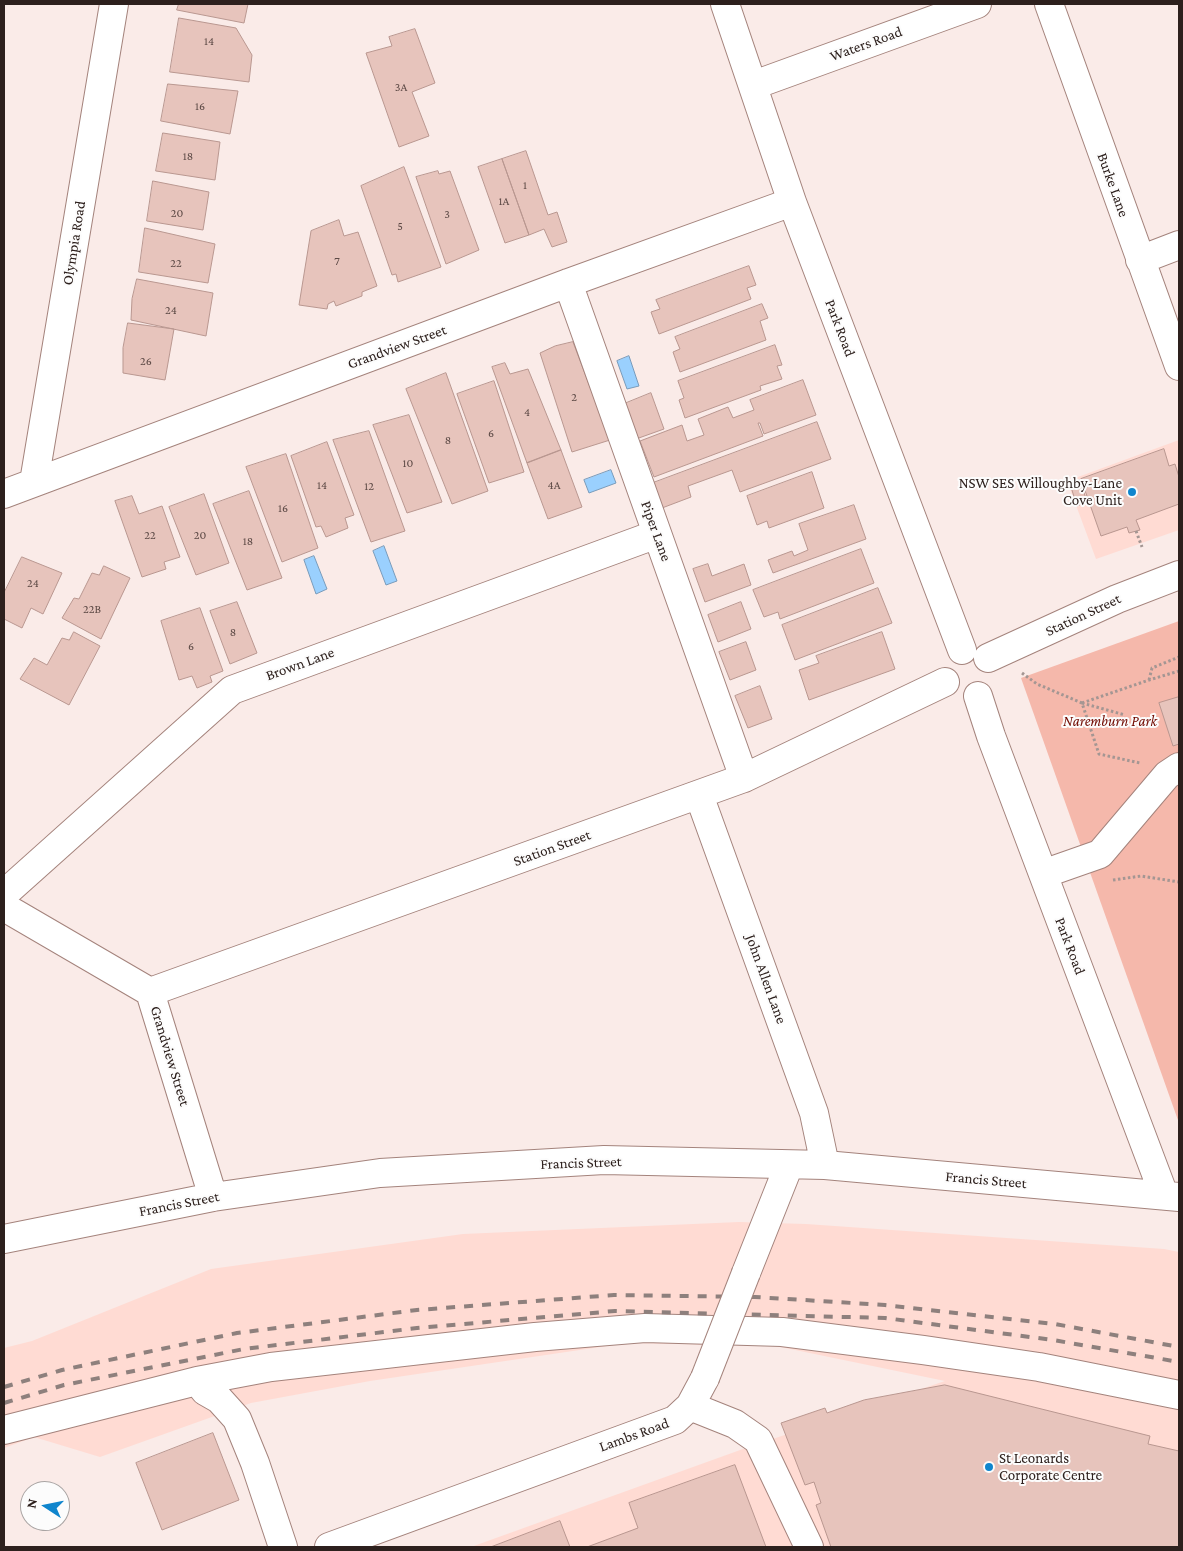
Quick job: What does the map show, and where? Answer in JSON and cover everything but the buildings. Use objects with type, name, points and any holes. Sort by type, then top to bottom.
[{"type":"street","name":"Olympia Road","points":[[34,482],[114,4]]},
{"type":"street","name":"Park Road","points":[[725,4],[754,85],[792,202],[962,650]]},
{"type":"street","name":"Waters Road","points":[[754,85],[977,4]]},
{"type":"street","name":"Burke Lane","points":[[1049,4],[1179,366]]},
{"type":"street","name":"Grandview Street","points":[[4,494],[568,283],[792,202]]},
{"type":"street","points":[[1140,260],[1179,245]]},
{"type":"street","name":"Piper Lane","points":[[568,283],[744,778]]},
{"type":"street","name":"Brown Lane","points":[[4,894],[232,690],[657,534]]},
{"type":"street","name":"Station Street","points":[[996,655],[1117,599],[1179,575]]},
{"type":"street","points":[[971,649],[996,655],[992,669],[993,678],[986,691],[978,696],[970,698],[958,696],[951,691],[945,682],[944,674],[948,661],[955,653],[962,650],[971,649]]},
{"type":"street","name":"Station Street","points":[[150,992],[744,778],[945,682]]},
{"type":"street","name":"Park Road","points":[[978,696],[1043,874],[1172,1196]]},
{"type":"street","points":[[1043,874],[1100,854],[1173,771]]},
{"type":"street","name":"John Allen Lane","points":[[699,795],[814,1113],[825,1165]]},
{"type":"street","name":"Grandview Street","points":[[4,907],[150,992],[213,1197]]},
{"type":"street","name":"Francis Street","points":[[4,1239],[213,1197],[380,1173],[604,1160],[825,1165],[1172,1196]]},
{"type":"street","name":"Lambs Road","points":[[329,1547],[675,1420],[690,1406],[705,1378],[789,1165]]},
{"type":"street","points":[[4,1430],[197,1381],[271,1367],[535,1337],[645,1328],[782,1332],[923,1350],[1039,1368],[1179,1395]]},
{"type":"street","points":[[197,1381],[205,1391],[219,1399],[237,1419],[255,1463],[283,1547]]},
{"type":"street","points":[[690,1406],[735,1424],[758,1440],[810,1547]]},
{"type":"path","points":[[1136,531],[1142,547]]},
{"type":"path","points":[[996,655],[1037,684],[1082,703],[1125,715]]},
{"type":"path","points":[[1148,680],[1152,668],[1179,657]]},
{"type":"path","points":[[1082,703],[1179,671]]},
{"type":"path","points":[[1082,703],[1099,754],[1173,771]]},
{"type":"path","points":[[1104,881],[1141,876],[1179,882]]},
{"type":"shaded area","name":"NSW SES Willoughby-Lane Cove Unit","points":[[1179,440],[1179,530],[1096,559],[1067,481]]},
{"type":"shaded area","points":[[739,1222],[806,1224],[1164,1249],[1179,1252],[1179,1547],[471,1547],[743,1449],[945,1381],[776,1346],[627,1343],[370,1381],[251,1403],[100,1457],[34,1437],[4,1448],[4,1348],[32,1341],[211,1269],[463,1234]]},
{"type":"green space","name":"Naremburn Park","points":[[1179,621],[1179,1123],[1021,678]]},
{"type":"water","points":[[629,356],[639,386],[627,389],[617,361]]},
{"type":"water","points":[[611,470],[616,483],[589,493],[584,480]]},
{"type":"water","points":[[384,546],[397,581],[386,585],[373,551]]},
{"type":"water","points":[[314,556],[327,589],[316,594],[304,560]]},
{"type":"railway","points":[[4,1387],[62,1370],[237,1333],[417,1310],[614,1295],[755,1297],[885,1305],[1055,1324],[1179,1347]]},
{"type":"railway","points":[[4,1403],[64,1385],[244,1349],[417,1328],[615,1311],[885,1318],[1053,1340],[1179,1362]]},
{"type":"place","name":"NSW SES Willoughby-Lane Cove Unit","points":[[1132,492]]},
{"type":"place","name":"St Leonards Corporate Centre","points":[[989,1467]]}]
